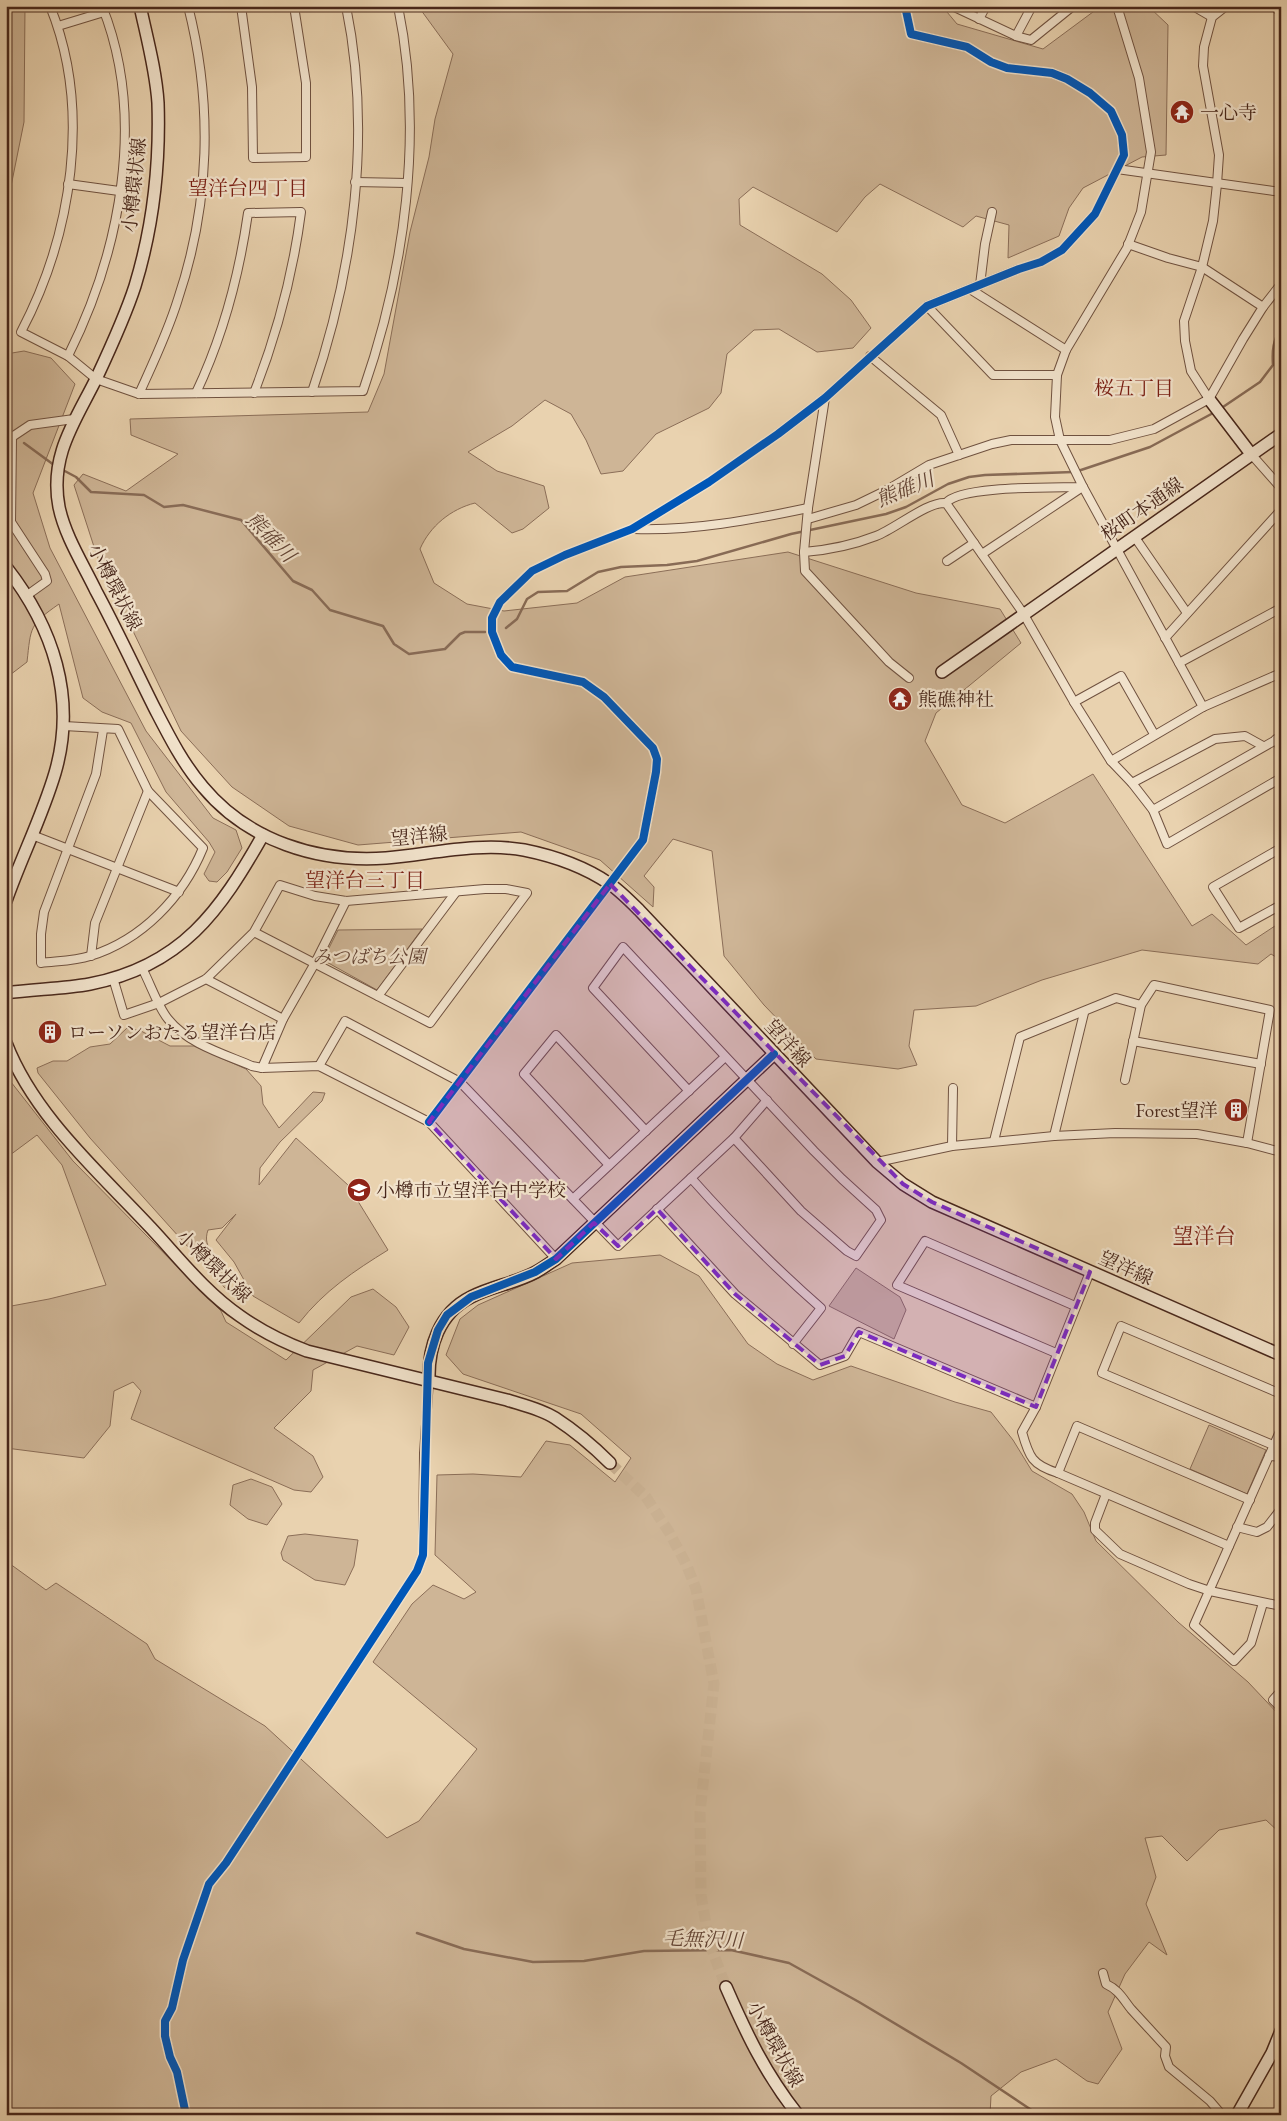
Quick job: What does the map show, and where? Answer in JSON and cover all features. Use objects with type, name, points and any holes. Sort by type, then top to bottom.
[{"type":"street","points":[[50,6],[58,26],[66,58],[72,98],[72,147],[68,184],[51,258],[36,302],[21,332],[68,356],[96,379],[139,394],[363,391],[382,332],[402,230],[409,143],[408,83],[398,6]]},
{"type":"street","name":"小樽環状線","points":[[140,6],[153,65],[158,102],[155,184],[151,219],[134,288],[124,317],[96,379],[74,419],[61,454],[58,471],[59,504],[64,524],[76,550],[143,684],[185,762],[202,786],[224,808],[244,824],[263,835]]},
{"type":"street","points":[[139,394],[161,346],[178,300],[192,250],[202,198],[206,144],[204,88],[188,6]]},
{"type":"street","points":[[240,6],[252,86],[253,158],[306,157],[306,83],[294,6]]},
{"type":"street","points":[[312,392],[326,348],[341,285],[350,231],[355,182],[357,144],[356,84],[346,6]]},
{"type":"street","points":[[429,1122],[643,840],[656,772],[657,760],[653,748],[604,698],[584,682],[512,667],[501,655],[492,632],[492,618],[500,602],[532,571],[565,555],[632,529],[709,482],[778,434],[825,398],[928,306],[980,284],[1030,267],[1062,250],[1095,214],[1124,155],[1122,135],[1111,111],[1090,93],[1066,79],[1052,74],[1006,68],[991,62],[967,47],[911,34],[905,6]]},
{"type":"street","points":[[952,6],[1016,36],[1031,40],[1073,6]]},
{"type":"street","points":[[979,19],[986,6]]},
{"type":"street","points":[[1016,36],[1032,6]]},
{"type":"street","points":[[1117,6],[1138,78],[1151,152],[1141,212],[1128,244],[1066,350],[1057,375],[1055,417],[1060,440],[1082,487],[1203,707]]},
{"type":"street","points":[[1193,6],[1212,17]]},
{"type":"street","points":[[1226,6],[1212,17],[1204,47],[1203,66],[1219,155],[1213,221],[1202,267],[1184,321],[1185,341],[1190,371],[1251,454],[1281,488]]},
{"type":"street","points":[[1277,6],[1281,10]]},
{"type":"street","points":[[58,26],[103,9],[115,46],[123,100],[124,153],[120,191],[112,230],[100,276],[68,356]]},
{"type":"street","points":[[1118,169],[1281,192]]},
{"type":"street","points":[[355,182],[406,183]]},
{"type":"street","points":[[68,184],[120,191]]},
{"type":"street","points":[[196,394],[213,354],[228,309],[241,258],[248,213],[301,212],[284,303],[270,350],[254,393]]},
{"type":"street","points":[[980,284],[985,244],[992,212]]},
{"type":"street","points":[[1128,244],[1202,267],[1263,307]]},
{"type":"street","points":[[808,522],[887,490],[929,465],[959,455],[1011,440],[1110,440],[1143,433],[1212,403],[1263,307],[1281,284]]},
{"type":"street","points":[[970,289],[1066,350]]},
{"type":"street","points":[[928,306],[993,374],[1057,375]]},
{"type":"street","points":[[870,356],[941,415],[959,455]]},
{"type":"street","points":[[825,398],[808,508],[804,552],[805,571],[889,662],[909,678]]},
{"type":"street","points":[[26,596],[47,581],[45,574],[11,522],[12,437],[30,425],[74,419]]},
{"type":"street","name":"桜町本通線","points":[[942,672],[1023,613],[1281,434]]},
{"type":"street","points":[[946,503],[949,498],[976,491],[1082,487]]},
{"type":"street","points":[[982,554],[1082,487]]},
{"type":"street","points":[[804,552],[832,550],[875,536],[895,527],[934,504],[946,503]]},
{"type":"street","points":[[946,503],[1023,613],[1074,702],[1111,761],[1132,783],[1153,810],[1166,844],[1281,778]]},
{"type":"street","points":[[632,529],[696,527],[777,515],[808,508]]},
{"type":"street","points":[[1165,638],[1281,510]]},
{"type":"street","points":[[1134,536],[1187,613]]},
{"type":"street","points":[[946,561],[974,543]]},
{"type":"street","points":[[6,568],[26,596],[52,646],[63,695],[64,726],[55,772],[6,901]]},
{"type":"street","points":[[1178,662],[1281,608]]},
{"type":"street","points":[[1111,761],[1154,734],[1203,707],[1281,673]]},
{"type":"street","points":[[1074,702],[1121,676],[1154,734]]},
{"type":"street","points":[[64,726],[103,730],[118,729],[148,791],[203,848],[187,881],[179,892],[143,928],[119,944],[91,956],[41,963],[40,934],[44,912],[96,774],[103,730]]},
{"type":"street","points":[[1132,783],[1214,739],[1246,736],[1263,746]]},
{"type":"street","points":[[1153,810],[1279,738],[1281,749]]},
{"type":"street","points":[[91,956],[95,923],[148,791]]},
{"type":"street","points":[[32,835],[179,892]]},
{"type":"street","points":[[6,993],[78,986],[113,978],[142,968],[177,947],[215,911],[236,882],[263,835]]},
{"type":"street","name":"望洋線","points":[[263,835],[315,854],[353,859],[386,858],[477,848],[523,850],[579,867],[610,884],[639,910],[877,1162],[903,1184],[932,1202],[1281,1355]]},
{"type":"street","points":[[1281,848],[1213,887],[1239,928],[1281,905]]},
{"type":"street","points":[[113,978],[124,1015],[160,1003],[206,979],[254,932],[280,885],[315,896],[346,901],[485,888],[527,893],[430,1023],[254,932]]},
{"type":"street","points":[[378,996],[456,892]]},
{"type":"street","points":[[262,1068],[284,1019],[346,901]]},
{"type":"street","points":[[689,1091],[593,988],[623,947],[842,1179],[876,1210],[882,1220],[856,1256],[846,1251],[801,1211],[734,1138]]},
{"type":"street","points":[[142,968],[167,1018],[190,1038],[252,1066],[262,1068],[320,1066],[429,1122],[556,1259]]},
{"type":"street","points":[[206,979],[284,1019]]},
{"type":"street","points":[[1125,1080],[1141,1005],[1154,985],[1270,1010],[1247,1143]]},
{"type":"street","points":[[994,1141],[1020,1037],[1084,1013],[1116,998],[1141,1005]]},
{"type":"street","points":[[1054,1136],[1084,1013]]},
{"type":"street","points":[[320,1066],[345,1021],[460,1082],[618,1246],[734,1138],[767,1100]]},
{"type":"street","points":[[609,1165],[524,1074],[556,1035],[646,1131]]},
{"type":"street","points":[[1134,1041],[1261,1064]]},
{"type":"street","name":"小樽環状線","points":[[6,1043],[23,1079],[46,1112],[69,1140],[209,1291],[239,1316],[278,1340],[307,1351],[507,1400],[539,1411],[554,1418],[590,1444],[610,1463]]},
{"type":"street","points":[[186,2115],[177,2072],[170,2057],[165,2036],[165,2021],[172,2008],[183,1960],[209,1884],[241,1840],[417,1571],[423,1555],[424,1453],[426,1391],[429,1381],[428,1363],[433,1343],[447,1315],[471,1297],[536,1272],[556,1259],[774,1054]]},
{"type":"street","points":[[573,1199],[725,1057]]},
{"type":"street","points":[[952,1146],[953,1088]]},
{"type":"street","points":[[877,1162],[952,1146],[1094,1133],[1178,1133],[1247,1143],[1281,1152]]},
{"type":"street","points":[[691,1178],[778,1270],[820,1308],[792,1344]]},
{"type":"street","points":[[657,1209],[735,1294],[792,1344],[820,1365],[845,1356],[859,1332],[1036,1407]]},
{"type":"street","points":[[1056,1353],[897,1285],[925,1241],[1075,1306]]},
{"type":"street","points":[[1090,1272],[1036,1407],[1022,1432],[1030,1458],[1046,1469],[1229,1546]]},
{"type":"street","points":[[1273,1446],[1102,1372],[1121,1326],[1281,1394]]},
{"type":"street","points":[[1058,1473],[1077,1426],[1250,1500]]},
{"type":"street","points":[[1263,1603],[1251,1643],[1234,1661],[1194,1626],[1281,1429]]},
{"type":"street","points":[[1269,1456],[1281,1457]]},
{"type":"street","points":[[1106,1494],[1095,1522],[1095,1530],[1120,1554],[1154,1570],[1210,1591],[1281,1606]]},
{"type":"street","points":[[1237,1527],[1257,1532],[1267,1527],[1281,1509]]},
{"type":"street","points":[[1281,1690],[1273,1700],[1281,1708]]},
{"type":"street","points":[[1103,1973],[1106,1984],[1115,1988],[1166,2047],[1165,2056],[1169,2067],[1210,2101],[1222,2115]]},
{"type":"street","name":"小樽環状線","points":[[726,1987],[750,2042],[776,2086],[798,2115]]},
{"type":"street","points":[[1237,2115],[1268,2060],[1281,2031]]},
{"type":"highlighted area","points":[[610,884],[903,1184],[932,1202],[1090,1272],[1036,1407],[859,1332],[845,1356],[820,1365],[735,1294],[657,1209],[618,1246],[594,1223],[556,1259],[429,1122]]},
{"type":"green space","points":[[6,6],[25,6],[24,122],[6,211]]},
{"type":"green space","points":[[418,6],[942,6],[957,24],[1043,49],[1101,6],[1148,6],[1168,25],[1166,155],[1142,157],[1083,188],[1069,208],[1059,236],[1008,258],[1009,225],[976,216],[963,227],[880,184],[865,197],[837,232],[753,187],[739,199],[740,225],[822,274],[851,300],[871,328],[853,348],[817,352],[779,329],[754,330],[727,354],[721,393],[709,408],[656,434],[623,471],[601,474],[586,440],[571,414],[545,400],[512,426],[468,452],[497,471],[544,486],[549,508],[523,529],[512,533],[475,503],[458,509],[442,520],[429,533],[420,549],[434,583],[467,604],[504,611],[577,603],[625,577],[788,552],[916,593],[1000,609],[1021,643],[936,713],[925,741],[962,805],[1005,823],[1093,774],[1192,926],[1212,914],[1246,945],[1281,922],[1281,960],[1271,954],[1258,964],[1142,950],[1042,980],[976,1006],[914,1010],[909,1046],[917,1065],[898,1069],[816,1059],[764,1005],[724,956],[712,851],[673,839],[644,876],[654,887],[653,907],[600,860],[521,832],[358,845],[289,826],[232,787],[181,731],[97,556],[74,485],[83,474],[126,491],[178,454],[131,435],[130,419],[368,412],[384,374],[410,232],[429,157],[435,119],[453,54]]},
{"type":"green space","points":[[24,351],[51,358],[75,384],[33,493],[50,548],[146,731],[213,818],[236,830],[242,848],[227,872],[217,882],[209,881],[204,874],[215,852],[209,842],[166,792],[131,723],[102,712],[83,698],[59,604],[42,617],[33,628],[29,641],[27,662],[6,678],[6,354]]},
{"type":"green space","name":"みつばち公園","points":[[422,929],[377,990],[323,960],[338,930]]},
{"type":"green space","points":[[127,1028],[141,1031],[170,1046],[194,1046],[246,1069],[261,1086],[263,1104],[279,1128],[313,1092],[325,1093],[322,1101],[280,1142],[260,1168],[259,1185],[296,1138],[348,1185],[388,1250],[329,1291],[299,1323],[253,1296],[234,1262],[216,1240],[236,1214],[222,1228],[208,1230],[207,1243],[209,1248],[228,1275],[230,1289],[225,1288],[90,1138],[38,1073],[37,1068],[53,1061],[67,1061],[90,1047],[110,1044]]},
{"type":"green space","points":[[6,1068],[11,1082],[73,1161],[221,1311],[226,1322],[286,1360],[351,1297],[373,1289],[396,1307],[409,1327],[394,1355],[357,1346],[313,1370],[311,1391],[274,1428],[313,1456],[323,1477],[311,1492],[294,1490],[131,1419],[141,1391],[133,1382],[114,1391],[110,1426],[84,1458],[6,1448],[6,1307],[106,1285],[62,1165],[37,1135],[6,1158]]},
{"type":"green space","points":[[660,1255],[699,1276],[748,1344],[777,1364],[813,1380],[851,1366],[955,1402],[991,1412],[1013,1440],[1032,1471],[1072,1494],[1084,1512],[1096,1541],[1178,1622],[1248,1682],[1281,1717],[1281,1834],[1266,1820],[1219,1830],[1187,1861],[1162,1836],[1145,1838],[1156,1877],[1146,1904],[1167,1955],[1149,1942],[1125,1974],[1108,2012],[1122,2049],[1098,2084],[1087,2081],[1056,2059],[1021,2072],[991,2096],[990,2115],[6,2115],[6,1561],[46,1590],[56,1583],[147,1644],[155,1659],[265,1726],[387,1838],[419,1821],[477,1749],[373,1662],[412,1604],[433,1585],[464,1599],[476,1592],[435,1555],[437,1475],[473,1474],[521,1477],[546,1441],[570,1445],[615,1482],[631,1458],[581,1414],[463,1374],[446,1355],[460,1319],[478,1305],[572,1263]]},
{"type":"green space","points":[[856,1268],[900,1297],[906,1310],[894,1339],[829,1306]]},
{"type":"green space","points":[[1209,1425],[1266,1450],[1247,1494],[1190,1469]]},
{"type":"green space","points":[[251,1479],[272,1487],[282,1504],[267,1525],[248,1519],[230,1505],[233,1485]]},
{"type":"green space","points":[[305,1534],[358,1540],[354,1566],[345,1585],[315,1580],[283,1560],[281,1553],[288,1536]]},
{"type":"waterway","name":"熊碓川","points":[[1220,409],[1260,382],[1273,365],[1274,346],[1281,328]]},
{"type":"waterway","name":"熊碓川","points":[[1078,471],[1150,447],[1215,412]]},
{"type":"waterway","name":"熊碓川","points":[[24,443],[54,465]]},
{"type":"waterway","name":"熊碓川","points":[[61,469],[76,477],[91,492],[144,495],[164,507],[183,505],[241,520],[293,581],[312,590],[330,610],[383,626],[394,644],[409,654],[445,649],[460,634],[465,632],[485,632]]},
{"type":"waterway","name":"熊碓川","points":[[506,628],[517,619],[527,599],[538,592],[567,591],[598,572],[621,567],[667,565],[697,561],[791,534],[886,514],[906,507],[948,484],[969,477],[1073,472]]},
{"type":"waterway","name":"毛無沢川","points":[[417,1933],[464,1949],[533,1962],[584,1961],[644,1951],[731,1950],[789,1963],[961,2063],[1039,2115]]},
{"type":"tunnel","points":[[610,1463],[646,1497],[669,1532],[687,1566],[696,1589],[714,1684],[700,1812],[701,1895],[709,1942],[726,1987]]},
{"type":"cycle path","points":[[429,1122],[643,840],[656,772],[657,759],[653,748],[604,697],[583,682],[512,667],[501,655],[492,632],[492,618],[500,602],[532,571],[565,555],[632,529],[709,482],[778,434],[825,398],[927,306],[1041,262],[1062,250],[1095,214],[1124,155],[1122,135],[1111,111],[1090,93],[1067,79],[1052,73],[1007,68],[991,62],[967,47],[911,34],[905,6]]},
{"type":"cycle path","points":[[186,2115],[177,2072],[170,2057],[165,2036],[165,2021],[172,2008],[183,1960],[209,1884],[226,1863],[417,1571],[423,1555],[428,1363],[438,1330],[447,1315],[471,1297],[535,1272],[556,1259],[774,1054]]},
{"type":"place","name":"一心寺","points":[[1182,112]]},
{"type":"place","name":"熊礁神社","points":[[900,699]]},
{"type":"place","name":"ローソンおたる望洋台店","points":[[50,1032]]},
{"type":"place","name":"Forest望洋","points":[[1236,1110]]},
{"type":"place","name":"小樽市立望洋台中学校","points":[[359,1190]]},
{"type":"district","name":"望洋台四丁目","points":[[248,188]]},
{"type":"district","name":"桜五丁目","points":[[1134,388]]},
{"type":"district","name":"望洋台三丁目","points":[[365,880]]},
{"type":"district","name":"望洋台","points":[[1204,1235]]}]
